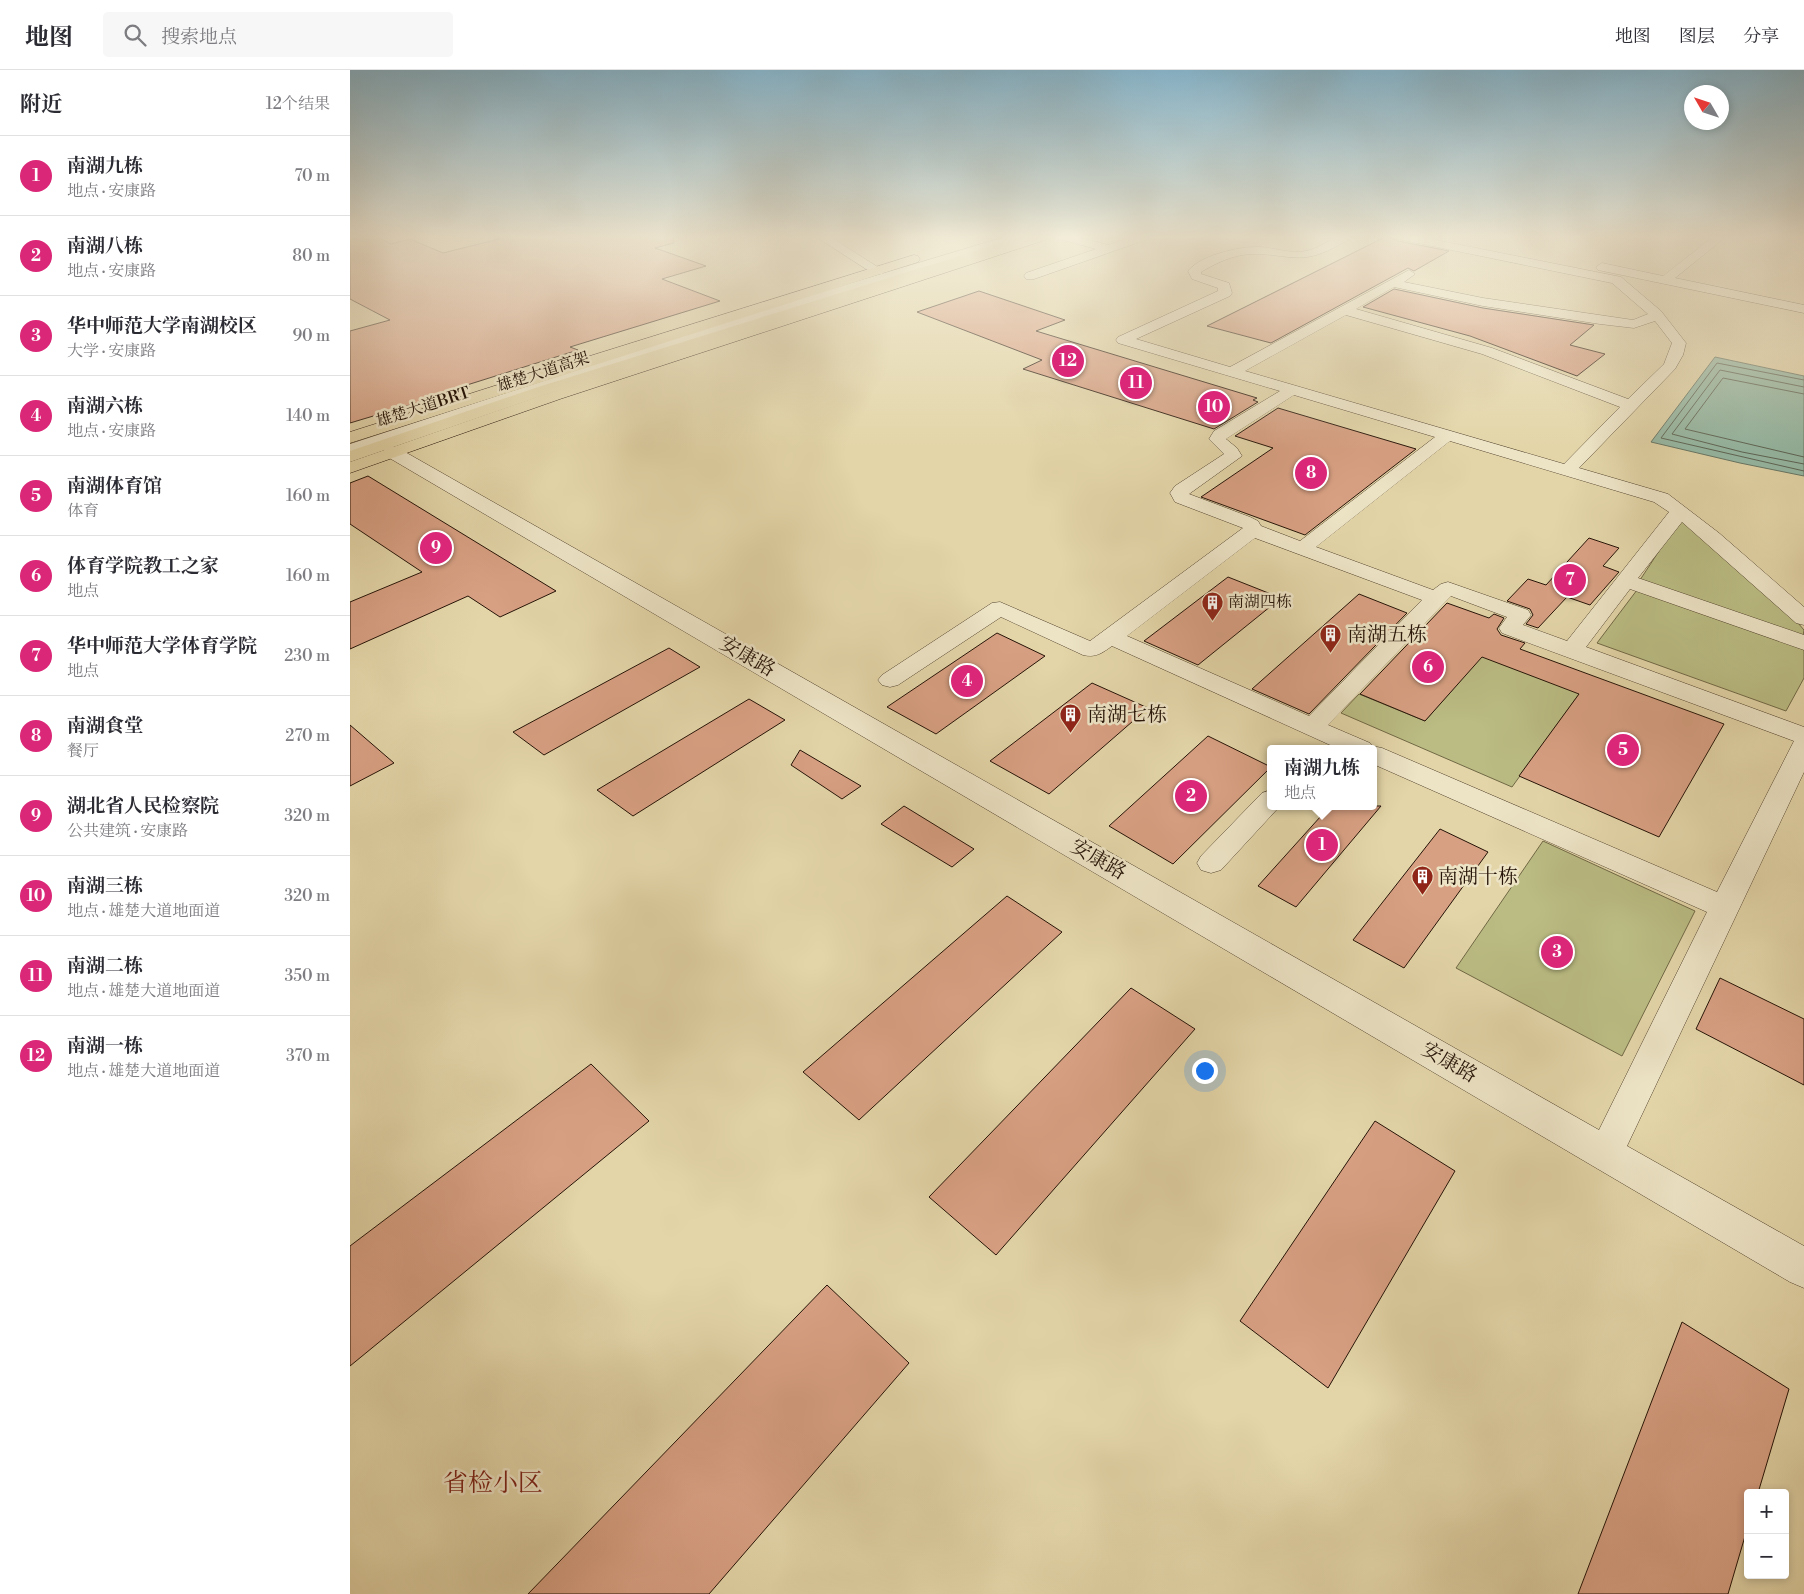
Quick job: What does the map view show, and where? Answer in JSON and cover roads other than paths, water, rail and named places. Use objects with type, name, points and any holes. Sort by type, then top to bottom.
[{"type":"main road","points":[[350,438],[518,383],[762,307]]},
{"type":"main road","name":"雄楚大道高架","points":[[350,444],[780,307]]},
{"type":"main road","name":"雄楚大道高架","points":[[350,456],[541,391],[808,307]]},
{"type":"main road","points":[[350,468],[554,396],[828,307]]},
{"type":"street","name":"雄楚大道BRT","points":[[350,450],[785,307]]},
{"type":"street","points":[[1197,307],[1149,332],[1123,340],[1661,498],[1680,511],[1804,618]]},
{"type":"street","points":[[1232,372],[1349,307]]},
{"type":"street","points":[[1516,307],[1634,324],[1667,335],[1679,343]]},
{"type":"street","points":[[1647,307],[1679,343]]},
{"type":"street","points":[[1344,310],[1475,347],[1631,406]]},
{"type":"street","points":[[1634,324],[1656,315]]},
{"type":"street","points":[[1568,470],[1670,366],[1676,355],[1679,343]]},
{"type":"street","points":[[1292,390],[1220,435],[1217,439],[1232,451],[1233,456],[1181,490],[1179,493],[1182,498],[1243,521],[1251,525],[1253,530],[1436,598]]},
{"type":"street","points":[[1596,392],[1616,395],[1644,392]]},
{"type":"street","points":[[1302,549],[1448,435]]},
{"type":"street","name":"安康路","points":[[392,452],[1804,1268]]},
{"type":"street","points":[[1572,650],[1680,511]]},
{"type":"street","points":[[890,680],[1000,608],[1091,650],[1253,530]]},
{"type":"street","points":[[1626,581],[1804,643]]},
{"type":"street","points":[[1321,737],[1436,598],[1448,588],[1520,614],[1510,628],[1804,736]]},
{"type":"street","points":[[1111,636],[1321,737],[1348,745]]},
{"type":"street","points":[[1606,1154],[1724,907],[1804,746]]},
{"type":"street","points":[[1377,756],[1724,907]]},
{"type":"street","points":[[1210,863],[1267,804]]},
{"type":"water","points":[[1715,357],[1804,376],[1804,476],[1651,442]]},
{"type":"place","name":"南湖一栋","points":[[1068,361]]},
{"type":"place","name":"南湖二栋","points":[[1136,383]]},
{"type":"place","name":"南湖三栋","points":[[1214,407]]},
{"type":"place","name":"南湖食堂","points":[[1311,473]]},
{"type":"place","name":"湖北省人民检察院","points":[[436,548]]},
{"type":"place","name":"华中师范大学体育学院","points":[[1570,580]]},
{"type":"place","name":"南湖四栋","points":[[1212,621]]},
{"type":"place","name":"南湖五栋","points":[[1331,654]]},
{"type":"place","name":"体育学院教工之家","points":[[1428,667]]},
{"type":"place","name":"南湖六栋","points":[[967,681]]},
{"type":"place","name":"南湖七栋","points":[[1071,734]]},
{"type":"place","name":"南湖体育馆","points":[[1623,750]]},
{"type":"place","name":"南湖八栋","points":[[1191,796]]},
{"type":"place","name":"南湖九栋","points":[[1322,845]]},
{"type":"place","name":"南湖十栋","points":[[1422,896]]},
{"type":"place","name":"华中师范大学南湖校区","points":[[1557,952]]},
{"type":"district","name":"省检小区","points":[[493,1483]]}]
